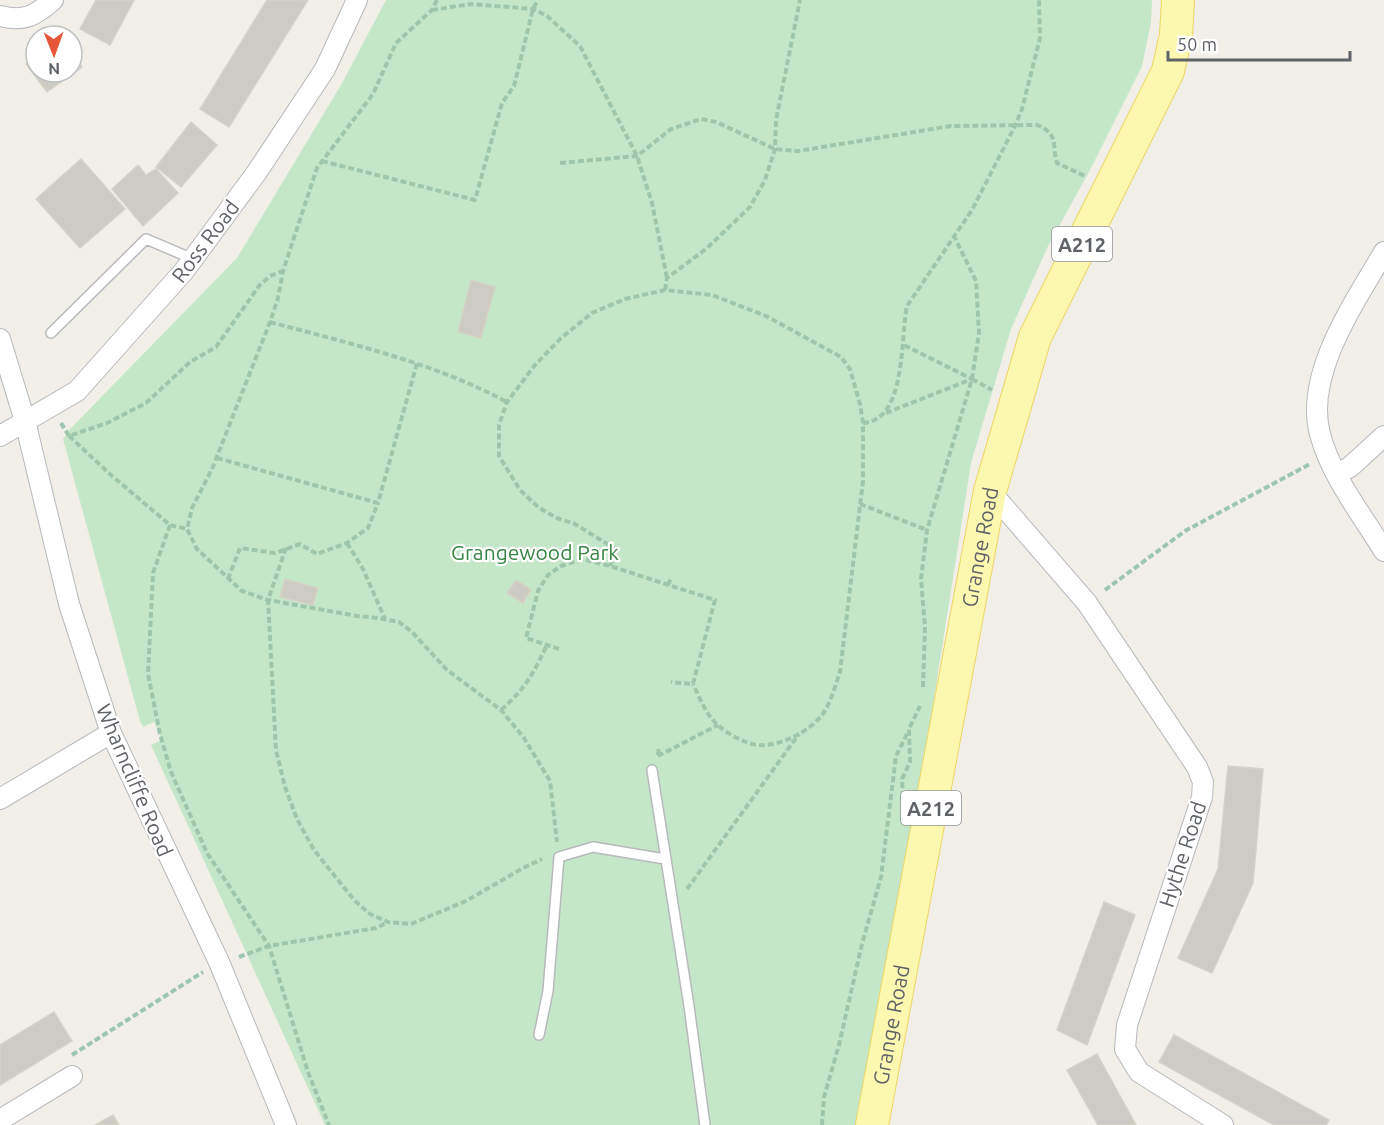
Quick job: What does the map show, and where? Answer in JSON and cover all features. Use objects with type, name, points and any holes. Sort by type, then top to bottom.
[{"type":"main road","name":"Grange Road","points":[[872,1125],[990,491],[1035,337],[1168,71],[1176,35],[1178,0]]},
{"type":"street","points":[[0,16],[14,20],[36,15],[53,0]]},
{"type":"street","name":"Ross Road","points":[[0,436],[77,391],[193,259],[257,172],[325,69],[357,0]]},
{"type":"street","points":[[1384,252],[1352,307],[1328,357],[1317,399],[1317,424],[1327,454],[1384,551]]},
{"type":"street","name":"Wharncliffe Road","points":[[0,339],[25,421],[69,604],[111,733],[219,962],[286,1125]]},
{"type":"street","points":[[1337,474],[1350,467],[1384,436]]},
{"type":"street","name":"Hythe Road","points":[[990,491],[1087,603],[1197,767],[1203,782],[1202,797],[1127,1025],[1125,1049],[1139,1072],[1223,1125]]},
{"type":"street","points":[[0,799],[111,733]]},
{"type":"street","points":[[0,1120],[72,1076]]},
{"type":"lane","points":[[51,333],[146,239],[193,259]]},
{"type":"lane","points":[[652,770],[693,1028],[705,1125]]},
{"type":"lane","points":[[538,1035],[548,991],[559,857],[594,847],[665,859]]},
{"type":"path","points":[[286,548],[268,600],[276,750],[285,787],[297,819],[314,850],[354,900],[370,914],[388,922],[411,924],[466,901],[523,867],[541,859],[559,857],[550,781],[524,738],[501,710],[447,670],[412,632],[399,622],[268,600],[242,591],[197,549],[187,529],[192,508],[217,458],[270,321],[278,298],[283,272],[317,168],[373,94],[396,44],[432,10],[436,0]]},
{"type":"path","points":[[322,161],[475,200],[502,103],[514,86],[533,9],[538,0]]},
{"type":"path","points":[[667,278],[706,249],[750,207],[765,180],[775,149],[776,120],[800,0]]},
{"type":"path","points":[[885,413],[894,397],[899,373],[903,323],[907,306],[972,210],[1022,109],[1040,38],[1039,0]]},
{"type":"path","points":[[432,10],[471,4],[533,9],[547,16],[580,46],[637,156],[652,203],[667,278],[665,290]]},
{"type":"path","points":[[560,163],[637,156],[671,129],[701,119],[716,122],[775,149],[798,151],[951,126],[1037,125],[1049,130],[1053,137],[1057,163],[1086,176]]},
{"type":"path","points":[[923,693],[925,627],[921,579],[927,530],[972,379],[980,333],[976,281],[954,236]]},
{"type":"path","points":[[69,436],[107,423],[146,404],[190,362],[216,347],[259,286],[270,276],[283,272]]},
{"type":"path","points":[[610,566],[617,550],[575,524],[557,518],[538,507],[520,490],[499,456],[500,425],[507,402],[535,365],[561,338],[592,313],[625,299],[665,290],[712,295],[766,316],[841,357],[850,369],[860,404],[863,423],[863,481],[840,672],[822,715],[800,734],[673,909]]},
{"type":"path","points":[[270,321],[417,363],[454,377],[507,402]]},
{"type":"path","points":[[902,345],[972,379]]},
{"type":"path","points":[[228,579],[240,548],[276,553],[300,544],[317,554],[347,543],[368,528],[378,503],[417,363]]},
{"type":"path","points":[[863,423],[874,422],[885,413],[972,379]]},
{"type":"path","points":[[52,405],[69,436],[170,525],[187,529]]},
{"type":"path","points":[[1087,603],[1185,531],[1327,454]]},
{"type":"path","points":[[217,458],[378,503]]},
{"type":"path","points":[[860,504],[927,530]]},
{"type":"path","points":[[170,525],[153,573],[148,674],[160,734],[171,772],[207,853],[269,946],[308,1072],[329,1125]]},
{"type":"path","points":[[347,543],[363,569],[385,619]]},
{"type":"path","points":[[559,649],[526,638],[538,591],[548,575],[561,566],[583,560],[610,566],[715,600],[693,684],[704,708],[718,725],[733,735],[756,745],[772,744],[800,734]]},
{"type":"path","points":[[668,585],[671,578]]},
{"type":"path","points":[[501,710],[517,696],[531,678],[547,645]]},
{"type":"path","points":[[671,682],[693,684]]},
{"type":"path","points":[[822,1125],[824,1097],[881,877],[896,756],[922,701]]},
{"type":"path","points":[[658,755],[718,725]]},
{"type":"path","points":[[903,801],[902,780],[910,762],[909,729]]},
{"type":"path","points":[[652,770],[659,746]]},
{"type":"path","points":[[247,955],[269,946],[375,928],[388,922]]},
{"type":"path","points":[[72,1076],[67,1058],[219,962]]},
{"type":"green space","name":"Grangewood Park","points":[[386,0],[1152,0],[1151,22],[1142,66],[1090,170],[1048,246],[1011,329],[971,463],[867,1125],[325,1125],[151,745],[162,740],[154,722],[143,727],[140,721],[63,439],[70,429],[237,258],[341,85]]},
{"type":"building","points":[[96,0],[134,0],[110,45],[84,31],[83,24]]},
{"type":"building","points":[[267,0],[308,0],[229,127],[200,109]]},
{"type":"building","points":[[41,84],[58,84],[47,92]]},
{"type":"building","points":[[191,122],[217,145],[181,187],[156,167]]},
{"type":"building","points":[[81,159],[125,209],[80,248],[36,199]]},
{"type":"building","points":[[138,165],[146,175],[156,169],[178,193],[143,226],[112,189]]},
{"type":"building","points":[[471,280],[495,287],[481,338],[458,332]]},
{"type":"building","points":[[285,579],[318,588],[313,605],[280,597]]},
{"type":"building","points":[[516,580],[531,590],[523,603],[507,593]]},
{"type":"building","points":[[1228,766],[1263,769],[1253,883],[1212,973],[1178,958],[1218,869]]},
{"type":"building","points":[[1104,902],[1135,915],[1087,1045],[1057,1030]]},
{"type":"building","points":[[54,1012],[72,1041],[0,1085],[0,1045]]},
{"type":"building","points":[[1174,1035],[1329,1120],[1326,1125],[1274,1125],[1159,1062]]},
{"type":"building","points":[[1097,1054],[1136,1125],[1098,1125],[1067,1070]]},
{"type":"building","points":[[113,1115],[119,1125],[95,1125]]}]
